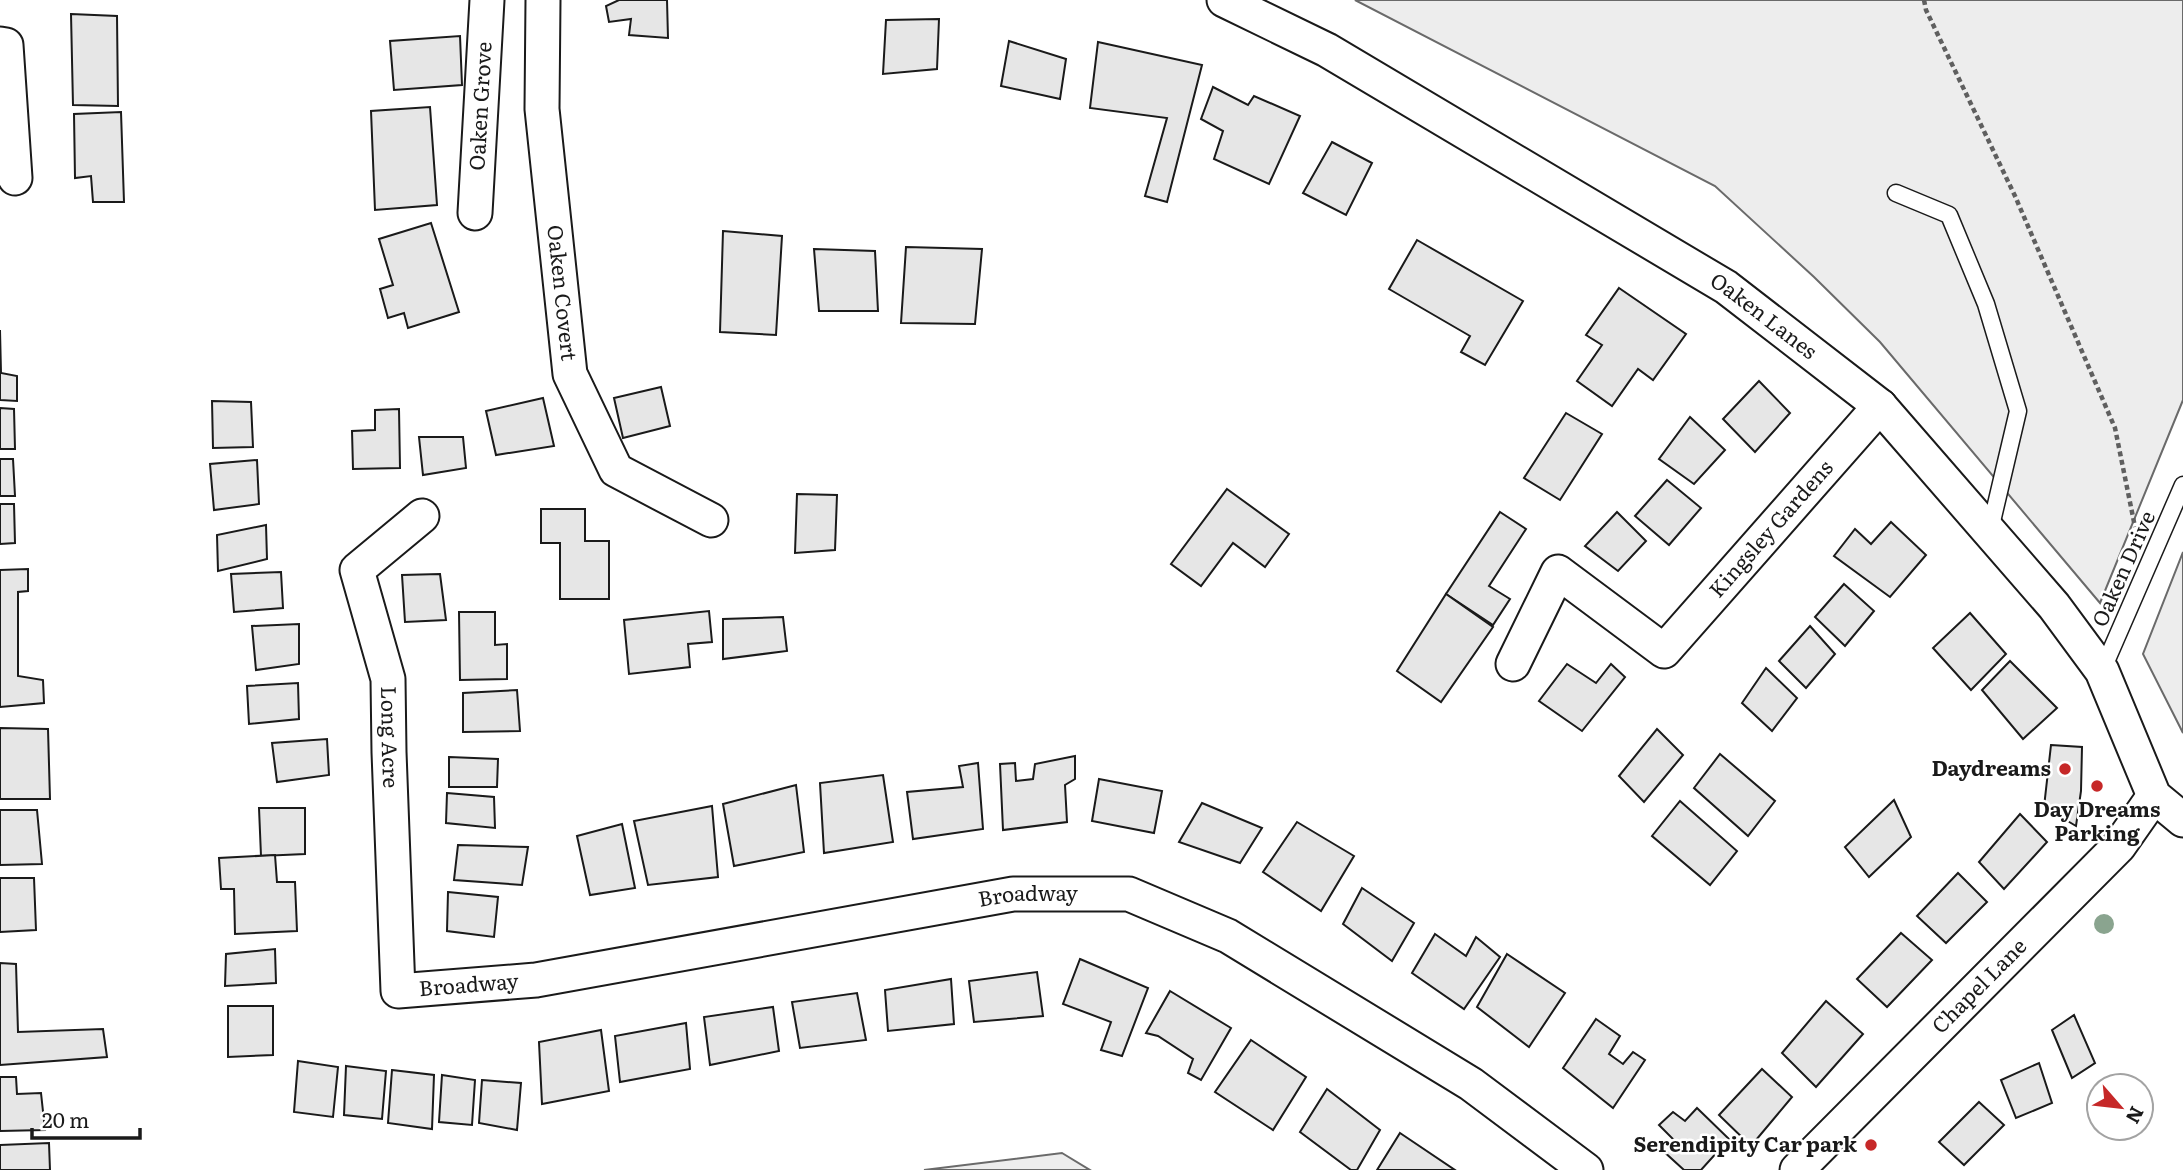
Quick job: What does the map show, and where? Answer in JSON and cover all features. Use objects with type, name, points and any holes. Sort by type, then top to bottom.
[{"type":"street","name":"Oaken Grove","points":[[475,213],[487,0]]},
{"type":"street","name":"Oaken Covert","points":[[543,0],[542,109],[570,374],[616,470],[711,520]]},
{"type":"street","name":"Oaken Lanes","points":[[1224,0],[1327,50],[1726,287],[1880,406],[2054,606],[2102,671],[2154,796]]},
{"type":"street","points":[[0,44],[6,44],[15,178]]},
{"type":"street","name":"Kingsley Gardens","points":[[1513,664],[1558,572],[1664,651],[1880,406]]},
{"type":"street","name":"Long Acre","points":[[398,991],[388,679],[357,570],[422,516]]},
{"type":"street","points":[[2154,796],[2183,820]]},
{"type":"street","name":"Chapel Lane","points":[[1797,1170],[2119,846],[2154,796]]},
{"type":"street","name":"Broadway","points":[[398,991],[536,980],[1013,894],[1129,894],[1228,936],[1471,1084],[1586,1170]]},
{"type":"lane","points":[[1896,193],[1949,215],[1986,304],[2018,411],[1990,530]]},
{"type":"lane","name":"Oaken Drive","points":[[2102,671],[2183,485]]},
{"type":"path","points":[[1924,0],[1926,10],[2015,196],[2115,428],[2146,572]]},
{"type":"shaded area","points":[[1355,0],[2183,0],[2183,400],[2100,603],[1880,342],[1715,186]]},
{"type":"shaded area","points":[[2183,552],[2183,733],[2143,654]]},
{"type":"shaded area","points":[[1062,1153],[1090,1170],[924,1170]]},
{"type":"building","points":[[619,0],[667,0],[668,38],[629,35],[631,19],[609,22],[606,6]]},
{"type":"building","points":[[71,14],[117,16],[118,106],[73,105]]},
{"type":"building","points":[[939,19],[937,69],[883,74],[886,20]]},
{"type":"building","points":[[460,36],[462,85],[394,90],[390,41]]},
{"type":"building","points":[[1009,41],[1066,59],[1060,99],[1001,86]]},
{"type":"building","points":[[1098,42],[1202,65],[1167,202],[1145,196],[1167,118],[1090,108]]},
{"type":"building","points":[[1213,87],[1248,105],[1254,96],[1300,116],[1269,184],[1214,159],[1223,131],[1201,119]]},
{"type":"building","points":[[430,107],[437,205],[375,210],[371,111]]},
{"type":"building","points":[[121,112],[124,202],[93,202],[91,176],[75,178],[74,114]]},
{"type":"building","points":[[1332,142],[1372,163],[1346,215],[1303,193]]},
{"type":"building","points":[[431,223],[459,312],[408,328],[404,313],[388,318],[380,289],[393,285],[379,239]]},
{"type":"building","points":[[723,231],[782,236],[776,335],[720,332]]},
{"type":"building","points":[[1417,240],[1523,301],[1485,365],[1461,352],[1470,336],[1389,289]]},
{"type":"building","points":[[906,247],[982,249],[975,324],[901,323]]},
{"type":"building","points":[[814,249],[875,251],[878,311],[819,311]]},
{"type":"building","points":[[1619,288],[1686,334],[1653,380],[1638,369],[1612,406],[1577,381],[1602,345],[1586,335]]},
{"type":"building","points":[[0,330],[1,373],[17,376],[17,401],[0,400]]},
{"type":"building","points":[[1759,381],[1790,413],[1755,452],[1723,419]]},
{"type":"building","points":[[661,387],[670,426],[623,438],[614,398]]},
{"type":"building","points":[[543,398],[554,446],[496,455],[486,411]]},
{"type":"building","points":[[212,401],[251,402],[253,447],[213,448]]},
{"type":"building","points":[[0,408],[14,409],[15,449],[0,449]]},
{"type":"building","points":[[399,409],[400,468],[353,469],[352,431],[375,430],[375,410]]},
{"type":"building","points":[[1566,413],[1602,434],[1560,500],[1524,478]]},
{"type":"building","points":[[1690,417],[1725,450],[1694,484],[1659,459]]},
{"type":"building","points":[[419,437],[463,437],[466,468],[423,475]]},
{"type":"building","points":[[0,459],[13,459],[15,496],[0,496]]},
{"type":"building","points":[[257,460],[259,504],[214,510],[210,464]]},
{"type":"building","points":[[1667,480],[1701,508],[1669,545],[1635,516]]},
{"type":"building","points":[[1227,489],[1289,534],[1265,567],[1233,543],[1201,586],[1171,564]]},
{"type":"building","points":[[797,494],[837,495],[835,550],[795,553]]},
{"type":"building","points":[[0,504],[14,504],[15,543],[0,544]]},
{"type":"building","points":[[541,509],[585,509],[585,541],[609,541],[609,599],[560,599],[560,543],[541,543]]},
{"type":"building","points":[[1500,512],[1526,529],[1489,586],[1510,599],[1493,625],[1446,594]]},
{"type":"building","points":[[1617,512],[1646,541],[1618,571],[1585,546]]},
{"type":"building","points":[[1891,522],[1926,555],[1890,597],[1834,556],[1855,529],[1871,544]]},
{"type":"building","points":[[266,525],[267,559],[218,571],[217,535]]},
{"type":"building","points":[[28,569],[28,591],[18,592],[18,676],[43,680],[44,703],[0,707],[0,570]]},
{"type":"building","points":[[281,572],[283,608],[234,612],[231,574]]},
{"type":"building","points":[[440,574],[446,620],[405,622],[402,575]]},
{"type":"building","points":[[1844,584],[1874,611],[1845,646],[1815,617]]},
{"type":"building","points":[[1446,594],[1493,627],[1441,702],[1397,671]]},
{"type":"building","points":[[709,611],[712,642],[688,644],[690,667],[629,674],[624,620]]},
{"type":"building","points":[[459,612],[495,612],[495,645],[507,644],[507,679],[460,680]]},
{"type":"building","points":[[1970,613],[2006,654],[1971,690],[1933,648]]},
{"type":"building","points":[[783,617],[787,651],[723,659],[723,619]]},
{"type":"building","points":[[299,624],[299,664],[256,670],[252,626]]},
{"type":"building","points":[[1810,626],[1835,654],[1806,688],[1779,661]]},
{"type":"building","points":[[2010,661],[2057,708],[2023,739],[1982,690]]},
{"type":"building","points":[[1567,664],[1596,683],[1611,664],[1625,677],[1582,731],[1539,701]]},
{"type":"building","points":[[1766,668],[1797,698],[1772,731],[1742,703]]},
{"type":"building","points":[[298,683],[299,719],[249,724],[247,686]]},
{"type":"building","points":[[517,690],[520,731],[463,732],[463,693]]},
{"type":"building","points":[[0,728],[48,729],[50,799],[0,799]]},
{"type":"building","points":[[1657,729],[1683,755],[1644,802],[1619,776]]},
{"type":"building","points":[[327,739],[329,775],[277,782],[272,743]]},
{"type":"building","name":"Daydreams","points":[[2051,745],[2082,747],[2081,791],[2076,826],[2044,807]]},
{"type":"building","points":[[1720,754],[1775,801],[1748,836],[1694,788]]},
{"type":"building","points":[[1075,756],[1075,779],[1065,785],[1067,822],[1003,830],[1000,764],[1015,763],[1016,781],[1033,779],[1035,764]]},
{"type":"building","points":[[449,757],[498,759],[497,787],[449,787]]},
{"type":"building","points":[[978,763],[983,829],[913,839],[907,792],[963,787],[959,766]]},
{"type":"building","points":[[883,775],[893,842],[824,853],[820,783]]},
{"type":"building","points":[[1099,779],[1162,791],[1154,833],[1092,821]]},
{"type":"building","points":[[796,785],[804,852],[734,866],[723,804]]},
{"type":"building","points":[[447,793],[494,797],[495,828],[446,823]]},
{"type":"building","points":[[1894,800],[1911,837],[1869,877],[1845,847]]},
{"type":"building","points":[[1680,801],[1737,851],[1710,885],[1652,836]]},
{"type":"building","points":[[1202,803],[1262,828],[1240,863],[1179,842]]},
{"type":"building","points":[[712,806],[718,877],[648,885],[634,821]]},
{"type":"building","points":[[259,808],[305,808],[305,854],[261,856]]},
{"type":"building","points":[[0,810],[37,810],[42,864],[0,865]]},
{"type":"building","points":[[2020,814],[2047,842],[2004,889],[1979,862]]},
{"type":"building","points":[[1297,822],[1354,856],[1321,911],[1263,872]]},
{"type":"building","points":[[622,824],[635,888],[590,895],[577,836]]},
{"type":"building","points":[[458,845],[528,847],[522,885],[454,880]]},
{"type":"building","points":[[275,855],[277,882],[295,882],[297,931],[235,934],[234,889],[221,889],[219,858]]},
{"type":"building","points":[[1958,873],[1987,902],[1946,943],[1917,916]]},
{"type":"building","points":[[0,878],[34,878],[36,930],[0,932]]},
{"type":"building","points":[[1362,888],[1414,923],[1392,961],[1343,924]]},
{"type":"building","points":[[448,892],[498,897],[494,937],[447,931]]},
{"type":"building","points":[[1901,933],[1932,960],[1887,1007],[1857,979]]},
{"type":"building","points":[[1435,934],[1466,956],[1476,937],[1500,957],[1464,1009],[1412,973]]},
{"type":"building","points":[[275,949],[276,983],[225,986],[226,954]]},
{"type":"building","points":[[1507,954],[1565,993],[1529,1047],[1477,1007]]},
{"type":"building","points":[[1080,959],[1148,988],[1122,1056],[1101,1050],[1111,1022],[1063,1004]]},
{"type":"building","points":[[0,963],[16,964],[18,1032],[103,1029],[107,1057],[0,1065]]},
{"type":"building","points":[[1037,972],[1043,1016],[974,1022],[969,981]]},
{"type":"building","points":[[951,979],[954,1024],[888,1031],[885,990]]},
{"type":"building","points":[[1170,991],[1231,1028],[1201,1080],[1188,1073],[1193,1059],[1158,1036],[1146,1033]]},
{"type":"building","points":[[857,993],[866,1040],[800,1048],[792,1002]]},
{"type":"building","points":[[1826,1001],[1863,1034],[1816,1087],[1782,1053]]},
{"type":"building","points":[[228,1006],[273,1006],[273,1055],[228,1057]]},
{"type":"building","points":[[773,1007],[779,1051],[710,1065],[704,1017]]},
{"type":"building","points":[[2074,1015],[2095,1063],[2072,1078],[2052,1030]]},
{"type":"building","points":[[1596,1019],[1620,1036],[1609,1054],[1623,1064],[1633,1052],[1645,1060],[1613,1108],[1563,1068]]},
{"type":"building","points":[[686,1023],[690,1069],[620,1082],[615,1036]]},
{"type":"building","points":[[601,1030],[609,1091],[542,1104],[539,1042]]},
{"type":"building","points":[[1251,1040],[1306,1077],[1273,1130],[1215,1092]]},
{"type":"building","points":[[298,1061],[338,1067],[333,1117],[294,1112]]},
{"type":"building","points":[[2039,1063],[2052,1103],[2016,1118],[2001,1080]]},
{"type":"building","points":[[346,1066],[386,1071],[382,1119],[344,1115]]},
{"type":"building","points":[[1762,1069],[1792,1097],[1751,1146],[1719,1115]]},
{"type":"building","points":[[392,1070],[434,1075],[432,1129],[388,1123]]},
{"type":"building","points":[[442,1075],[475,1080],[472,1125],[439,1122]]},
{"type":"building","points":[[0,1077],[16,1077],[17,1094],[41,1093],[45,1130],[0,1131]]},
{"type":"building","points":[[482,1080],[521,1083],[517,1130],[479,1123]]},
{"type":"building","points":[[1327,1089],[1380,1130],[1357,1170],[1351,1170],[1300,1132]]},
{"type":"building","points":[[1979,1102],[2004,1125],[1964,1165],[1939,1142]]},
{"type":"building","points":[[1697,1108],[1729,1139],[1701,1170],[1684,1170],[1661,1149],[1674,1140],[1659,1125],[1673,1112],[1685,1121]]},
{"type":"building","points":[[1400,1133],[1455,1170],[1377,1170]]},
{"type":"building","points":[[49,1143],[50,1170],[0,1170],[0,1145]]},
{"type":"place","name":"Daydreams","points":[[2065,769]]},
{"type":"place","name":"Day Dreams Parking","points":[[2097,786]]},
{"type":"place","name":"Serendipity Car park","points":[[1871,1145]]}]
